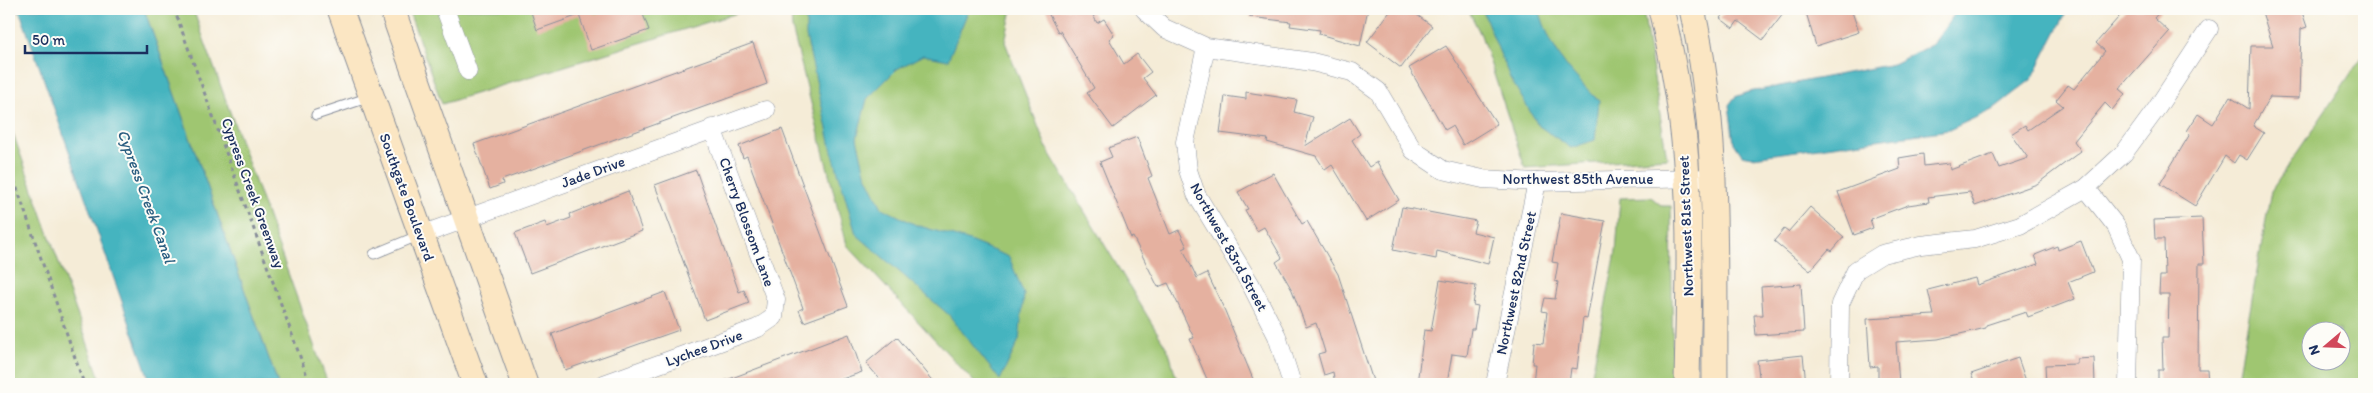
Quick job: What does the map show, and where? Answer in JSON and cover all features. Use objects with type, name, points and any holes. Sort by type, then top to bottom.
[{"type":"main road","name":"Southgate Boulevard","points":[[340,9],[475,384]]},
{"type":"main road","points":[[392,9],[525,384]]},
{"type":"main road","name":"Northwest 81st Street","points":[[1661,9],[1678,103],[1687,178],[1689,306],[1687,384]]},
{"type":"main road","name":"Northwest 81st Street","points":[[1692,9],[1708,102],[1714,178],[1715,384]]},
{"type":"street","points":[[445,9],[468,71]]},
{"type":"street","name":"Northwest 85th Avenue","points":[[1144,9],[1164,28],[1206,47],[1312,62],[1352,72],[1378,91],[1413,150],[1443,170],[1483,179],[1537,182],[1714,178]]},
{"type":"street","points":[[1838,384],[1840,304],[1856,270],[1882,254],[1921,245],[1976,239],[2020,224],[2086,188],[2124,153],[2157,108],[2209,29]]},
{"type":"street","name":"Northwest 83rd Street","points":[[1206,47],[1185,142],[1188,170],[1196,194],[1251,285],[1277,336],[1292,384]]},
{"type":"street","name":"Jade Drive","points":[[421,234],[766,110]]},
{"type":"street","name":"Cherry Blossom Lane","points":[[712,128],[776,300],[774,317]]},
{"type":"street","name":"Northwest 82nd Street","points":[[1494,384],[1537,182]]},
{"type":"street","points":[[2086,188],[2116,226],[2130,259],[2128,384]]},
{"type":"street","name":"Lychee Drive","points":[[604,384],[758,328],[774,317]]},
{"type":"lane","points":[[316,116],[370,96]]},
{"type":"lane","points":[[374,254],[421,234]]},
{"type":"path","name":"Cypress Creek Greenway","points":[[174,9],[310,384]]},
{"type":"path","points":[[9,165],[84,384]]},
{"type":"green space","points":[[144,9],[193,9],[328,384],[278,384]]},
{"type":"green space","points":[[408,9],[1012,9],[1005,42],[1047,149],[1169,352],[1178,384],[976,384],[847,245],[792,28],[791,14],[744,11],[442,104]]},
{"type":"green space","points":[[1468,9],[1643,9],[1667,158],[1525,168],[1481,35]]},
{"type":"green space","points":[[2364,54],[2364,384],[2237,384],[2271,191]]},
{"type":"green space","points":[[9,122],[102,384],[9,384]]},
{"type":"green space","points":[[1651,197],[1662,206],[1671,206],[1673,384],[1590,384],[1616,252],[1620,198]]},
{"type":"water","name":"Cypress Creek Canal","points":[[19,9],[144,9],[278,384],[151,384]]},
{"type":"water","points":[[813,9],[969,9],[948,60],[923,55],[897,69],[867,99],[857,138],[865,173],[882,208],[916,225],[967,240],[1009,257],[1024,295],[1019,340],[1000,380],[949,315],[856,234],[832,151],[806,36],[806,15]]},
{"type":"water","points":[[1482,9],[1539,9],[1549,37],[1562,60],[1599,101],[1595,140],[1571,148],[1539,126],[1510,78]]},
{"type":"water","points":[[1958,9],[2068,9],[2032,79],[1992,110],[1949,130],[1753,157],[1742,155],[1734,143],[1729,105],[1735,97],[1749,92],[1893,64],[1933,44]]},
{"type":"building","points":[[530,9],[593,9],[595,14],[609,9],[641,9],[649,30],[591,50],[579,15],[537,30]]},
{"type":"building","points":[[1046,9],[1090,9],[1097,23],[1104,19],[1114,35],[1109,39],[1124,64],[1137,54],[1151,72],[1143,78],[1156,95],[1113,128],[1087,93],[1094,88],[1060,31],[1058,32]]},
{"type":"building","points":[[1251,9],[1368,9],[1360,46],[1319,34],[1320,30],[1290,26],[1291,22],[1250,17]]},
{"type":"building","points":[[1392,9],[1409,9],[1432,26],[1401,68],[1367,42]]},
{"type":"building","points":[[1723,9],[1787,9],[1763,40],[1738,21],[1733,28],[1720,18],[1726,11]]},
{"type":"building","points":[[1805,9],[1851,9],[1859,32],[1816,46]]},
{"type":"building","points":[[2126,9],[2162,9],[2154,18],[2169,32],[2119,89],[2125,94],[2112,110],[2105,103],[2074,141],[2081,151],[2037,184],[1975,206],[1970,192],[1928,197],[1929,202],[1908,205],[1870,219],[1873,228],[1854,235],[1838,192],[1900,169],[1899,158],[1923,154],[1924,166],[1949,163],[1950,170],[1993,154],[1999,168],[2028,158],[2011,134],[2025,125],[2028,130],[2063,106],[2056,100],[2068,85],[2074,89],[2105,51],[2096,43]]},
{"type":"building","points":[[2261,9],[2301,9],[2307,27],[2301,29],[2299,98],[2270,97],[2253,126],[2264,133],[2247,160],[2239,155],[2234,163],[2225,156],[2195,206],[2160,184],[2190,134],[2187,131],[2198,114],[2213,124],[2230,97],[2249,109],[2251,46],[2273,46]]},
{"type":"building","points":[[753,43],[767,84],[502,180],[503,184],[490,189],[474,144]]},
{"type":"building","points":[[1446,46],[1497,124],[1463,145],[1452,126],[1445,130],[1409,68]]},
{"type":"building","points":[[1246,92],[1297,100],[1294,112],[1313,117],[1305,146],[1350,118],[1360,134],[1352,140],[1369,167],[1377,162],[1399,200],[1366,221],[1332,165],[1325,170],[1316,156],[1267,142],[1268,139],[1220,133],[1225,96],[1246,99]]},
{"type":"building","points":[[782,129],[848,306],[804,322],[799,310],[803,308],[747,156],[743,158],[739,146]]},
{"type":"building","points":[[1137,137],[1152,176],[1148,178],[1170,234],[1179,230],[1187,247],[1183,249],[1197,278],[1207,273],[1255,384],[1209,384],[1190,339],[1194,338],[1168,283],[1158,287],[1133,237],[1131,238],[1100,162],[1112,157],[1108,148]]},
{"type":"building","points":[[696,170],[739,292],[744,290],[749,303],[705,320],[655,185]]},
{"type":"building","points":[[1273,173],[1302,224],[1307,221],[1338,274],[1374,384],[1335,384],[1333,372],[1324,375],[1318,354],[1325,352],[1316,323],[1306,327],[1292,290],[1276,262],[1282,258],[1264,227],[1257,231],[1245,210],[1248,209],[1238,192]]},
{"type":"building","points":[[628,191],[642,231],[530,273],[515,233],[545,222],[547,227],[571,218],[570,214]]},
{"type":"building","points":[[1402,207],[1476,221],[1473,232],[1494,237],[1488,264],[1437,251],[1436,259],[1393,250]]},
{"type":"building","points":[[1810,207],[1844,237],[1832,251],[1829,249],[1810,271],[1774,241],[1784,229],[1788,232]]},
{"type":"building","points":[[1561,213],[1605,221],[1587,319],[1583,318],[1577,369],[1571,368],[1569,384],[1533,384],[1535,364],[1532,364],[1534,342],[1543,343],[1547,312],[1542,311],[1545,298],[1555,299],[1558,282],[1555,281],[1558,263],[1552,262]]},
{"type":"building","points":[[2202,218],[2204,264],[2199,264],[2198,369],[2207,369],[2208,384],[2158,384],[2158,370],[2163,370],[2162,338],[2168,338],[2169,294],[2159,294],[2160,276],[2165,276],[2164,239],[2155,239],[2154,220]]},
{"type":"building","points":[[2081,241],[2093,272],[2068,282],[2075,299],[2028,317],[2026,312],[1986,325],[1986,328],[1938,339],[1896,342],[1899,384],[1878,384],[1878,366],[1870,367],[1867,319],[1934,315],[1928,290],[1975,278],[1977,285],[2038,264],[2035,255],[2057,246],[2058,250]]},
{"type":"building","points":[[1440,280],[1476,286],[1473,305],[1478,306],[1474,329],[1471,329],[1467,356],[1452,354],[1447,384],[1417,384],[1424,330],[1431,331]]},
{"type":"building","points":[[1801,284],[1804,332],[1756,335],[1754,315],[1763,315],[1761,287]]},
{"type":"building","points":[[665,292],[679,330],[565,370],[552,334]]},
{"type":"building","points":[[849,334],[862,372],[828,384],[716,384]]},
{"type":"building","points":[[897,337],[936,384],[884,384],[866,363]]},
{"type":"building","points":[[1803,355],[1806,384],[1760,384],[1757,360]]},
{"type":"building","points":[[2018,358],[2027,384],[1975,384],[1971,374]]},
{"type":"building","points":[[2094,358],[2095,384],[2046,384],[2045,365],[2077,364],[2077,359]]}]
